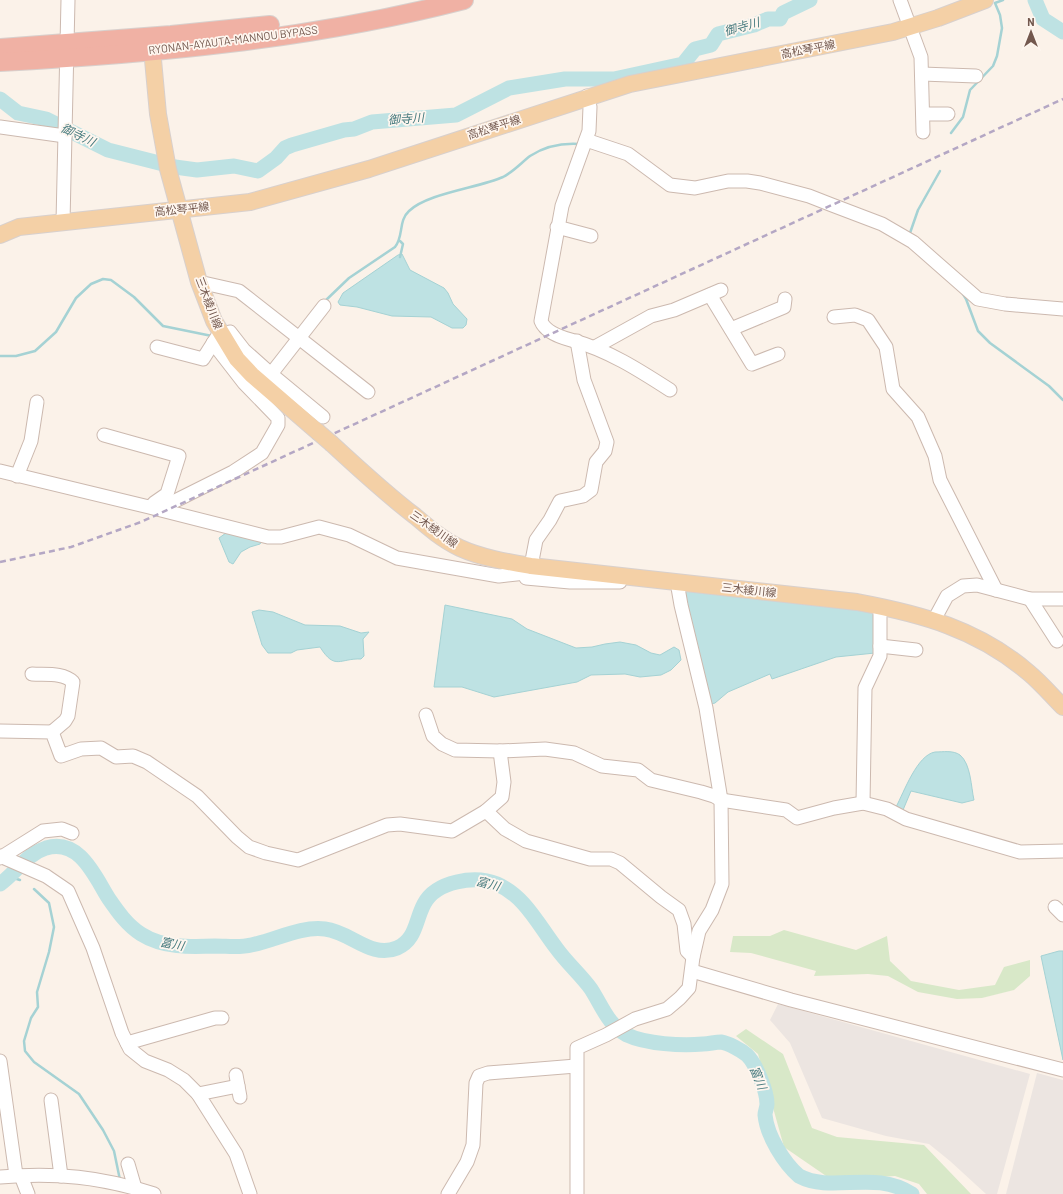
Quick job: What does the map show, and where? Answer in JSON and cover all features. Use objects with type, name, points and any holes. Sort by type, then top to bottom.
[{"type":"highway","name":"RYONAN-AYAUTA-MANNOU BYPASS","points":[[152,43],[307,20],[412,0]]},
{"type":"highway","name":"RYONAN-AYAUTA-MANNOU BYPASS","points":[[0,62],[67,51],[152,43],[310,32],[389,17],[464,0]]},
{"type":"highway","name":"RYONAN-AYAUTA-MANNOU BYPASS","points":[[0,48],[67,51]]},
{"type":"main road","name":"高松琴平線","points":[[0,235],[19,227],[250,202],[369,169],[587,96],[630,84],[910,27],[985,0]]},
{"type":"main road","name":"三木綾川線","points":[[152,43],[158,114],[167,162],[199,282],[218,337],[252,375],[321,425],[332,444],[396,502],[437,534],[502,569],[531,566],[857,602],[905,611],[934,620],[975,637],[1000,651],[1029,673],[1063,707]]},
{"type":"street","points":[[62,222],[68,0]]},
{"type":"street","points":[[900,0],[921,56],[923,132]]},
{"type":"street","points":[[922,74],[976,76]]},
{"type":"street","points":[[587,96],[591,119],[585,143],[562,206],[541,321],[544,328],[564,338],[595,347],[630,364],[670,390]]},
{"type":"street","points":[[922,114],[948,114]]},
{"type":"street","points":[[0,127],[65,132]]},
{"type":"street","points":[[585,143],[628,154],[670,185],[695,188],[728,181],[747,181],[809,196],[876,222],[903,235],[978,299],[1005,304],[1063,308]]},
{"type":"street","points":[[557,227],[591,236]]},
{"type":"street","points":[[199,282],[239,291],[368,392]]},
{"type":"street","points":[[595,347],[651,316],[674,310],[715,293],[731,329],[752,364],[778,354]]},
{"type":"street","points":[[731,329],[784,307],[786,299]]},
{"type":"street","points":[[271,374],[324,306]]},
{"type":"street","points":[[834,317],[855,315],[868,320],[886,347],[893,389],[918,417],[935,456],[940,480],[996,590]]},
{"type":"street","points":[[157,346],[203,359],[218,337],[230,332],[244,350],[271,374],[287,405]]},
{"type":"street","points":[[218,337],[244,383],[287,405],[321,425]]},
{"type":"street","points":[[531,566],[536,540],[550,520],[560,501],[583,496],[591,490],[596,462],[606,447],[607,442],[584,380],[577,341]]},
{"type":"street","points":[[17,476],[31,441],[37,402]]},
{"type":"street","points":[[154,508],[164,505],[233,472],[262,453],[278,425],[287,405]]},
{"type":"street","points":[[104,435],[179,456],[167,494],[154,508]]},
{"type":"street","points":[[0,471],[268,537],[281,537],[319,527],[349,534],[398,558],[502,569],[570,582],[621,582],[653,579]]},
{"type":"street","points":[[502,569],[556,569]]},
{"type":"street","points":[[577,1194],[577,1048],[635,1018],[667,1009],[689,988],[693,956],[699,931],[712,910],[722,884],[721,800],[706,708],[677,582]]},
{"type":"street","points":[[934,620],[947,596],[963,586],[977,585],[1030,599],[1063,599]]},
{"type":"street","points":[[1030,599],[1057,641]]},
{"type":"street","points":[[863,803],[865,688],[880,656],[880,606]]},
{"type":"street","points":[[880,646],[916,650]]},
{"type":"street","points":[[0,731],[52,732],[65,721],[68,716],[73,682],[69,678],[62,676],[32,674]]},
{"type":"street","points":[[426,715],[433,736],[442,744],[454,750],[500,751],[545,749],[574,752],[602,766],[638,770],[651,780],[701,792],[721,800],[786,810],[797,818],[834,808],[863,803],[887,809],[906,819],[1020,852],[1063,851]]},
{"type":"street","points":[[52,732],[61,756],[81,749],[101,748],[116,757],[133,756],[147,762],[197,796],[236,837],[249,847],[266,853],[298,860],[387,825],[400,824],[452,831],[486,811],[502,797],[504,782],[500,751]]},
{"type":"street","points":[[486,811],[505,829],[526,841],[590,860],[611,859],[620,863],[660,897],[679,910],[684,924],[687,951],[693,956]]},
{"type":"street","points":[[2,858],[43,831],[62,829],[72,833]]},
{"type":"street","points":[[2,858],[55,880],[72,896],[93,948],[130,1049],[145,1061],[168,1070],[184,1080],[198,1094],[236,1154],[250,1194]]},
{"type":"street","points":[[692,971],[791,1000],[1063,1070]]},
{"type":"street","points":[[127,1043],[215,1018],[222,1018]]},
{"type":"street","points":[[0,1061],[4,1121],[18,1176],[28,1194]]},
{"type":"street","points":[[448,1194],[467,1162],[473,1145],[476,1083],[479,1076],[488,1073],[576,1066]]},
{"type":"street","points":[[198,1094],[238,1086]]},
{"type":"street","points":[[51,1100],[61,1176]]},
{"type":"street","points":[[126,1185],[128,1164]]},
{"type":"street","points":[[0,1177],[85,1177],[126,1185],[154,1194]]},
{"type":"shaded area","points":[[778,1004],[1030,1074],[997,1194],[986,1194],[929,1144],[886,1136],[822,1118],[790,1043],[770,1020]]},
{"type":"shaded area","points":[[1037,1073],[1063,1080],[1063,1194],[1006,1194]]},
{"type":"green space","points":[[784,930],[856,950],[887,936],[890,961],[911,981],[959,990],[995,985],[1004,967],[1030,960],[1030,976],[1014,990],[982,998],[957,999],[918,992],[888,976],[868,974],[814,976],[816,971],[751,953],[730,952],[733,936],[770,936]]},
{"type":"green space","points":[[746,1029],[783,1054],[812,1128],[837,1137],[924,1145],[971,1194],[927,1194],[919,1184],[895,1176],[832,1180],[784,1147],[758,1054],[736,1036]]},
{"type":"water","points":[[402,254],[410,270],[444,288],[453,304],[467,319],[466,325],[463,328],[452,328],[431,317],[392,316],[357,307],[340,305],[338,302],[343,293],[398,255]]},
{"type":"water","points":[[226,533],[262,541],[260,544],[241,552],[233,564],[229,562],[219,538]]},
{"type":"water","points":[[683,588],[871,608],[877,617],[875,653],[836,657],[772,679],[770,674],[728,692],[715,703],[711,704]]},
{"type":"water","points":[[445,605],[512,619],[527,629],[576,648],[620,642],[636,645],[651,653],[660,655],[674,647],[679,650],[681,660],[671,670],[661,675],[640,677],[625,674],[591,675],[577,682],[494,697],[462,687],[434,687]]},
{"type":"water","points":[[259,610],[273,612],[305,625],[340,626],[361,633],[369,632],[363,639],[364,656],[361,659],[338,662],[330,659],[320,647],[297,650],[291,653],[268,653],[262,645],[252,612]]},
{"type":"water","points":[[935,752],[954,752],[964,759],[970,776],[974,800],[962,803],[911,791],[903,810],[896,807],[917,767],[928,755]]},
{"type":"water","points":[[1063,951],[1063,1060],[1041,956]]},
{"type":"waterway","name":"御寺川","points":[[0,99],[18,113],[46,119],[108,150],[175,167],[197,170],[234,166],[258,171],[276,158],[285,148],[344,130],[354,129],[372,122],[456,115],[509,88],[565,79],[614,79],[683,64],[695,49],[711,45],[718,34],[754,25],[768,19],[780,19],[783,13],[810,0]]},
{"type":"waterway","points":[[951,133],[963,117],[970,90],[993,66],[997,56],[1002,28],[1000,15],[995,3],[1003,0]]},
{"type":"waterway","name":"御寺川","points":[[1035,0],[1043,19],[1063,32]]},
{"type":"waterway","points":[[324,302],[349,278],[395,247],[398,243],[403,219],[409,211],[417,205],[440,195],[503,177],[514,170],[530,156],[541,150],[566,144],[579,144]]},
{"type":"waterway","points":[[910,233],[918,210],[940,171]]},
{"type":"waterway","points":[[400,241],[403,244],[400,257]]},
{"type":"waterway","points":[[0,356],[16,356],[35,351],[56,332],[76,298],[91,284],[103,279],[111,280],[134,297],[163,326],[212,336]]},
{"type":"waterway","points":[[963,294],[978,331],[990,343],[1049,386],[1063,400]]},
{"type":"waterway","name":"富川","points":[[0,884],[32,855],[46,848],[58,846],[77,854],[92,871],[109,899],[127,922],[141,934],[158,942],[177,946],[247,946],[297,931],[325,929],[334,931],[370,948],[378,950],[397,948],[408,940],[412,935],[424,904],[437,890],[447,885],[467,880],[488,881],[497,884],[516,896],[531,912],[561,954],[591,989],[610,1021],[620,1031],[635,1038],[664,1044],[694,1045],[721,1042],[734,1047],[747,1055],[754,1065],[763,1085],[767,1099],[765,1115],[769,1132],[782,1157],[799,1176],[812,1181],[826,1183],[883,1183],[898,1187],[912,1194]]},
{"type":"waterway","points":[[10,877],[20,880]]},
{"type":"waterway","points":[[34,889],[49,903],[54,927],[49,952],[37,992],[38,1007],[31,1018],[24,1041],[25,1051],[34,1062],[79,1094],[103,1130],[114,1151],[120,1180]]},
{"type":"railway","points":[[0,562],[71,547],[141,522],[1063,99]]}]
